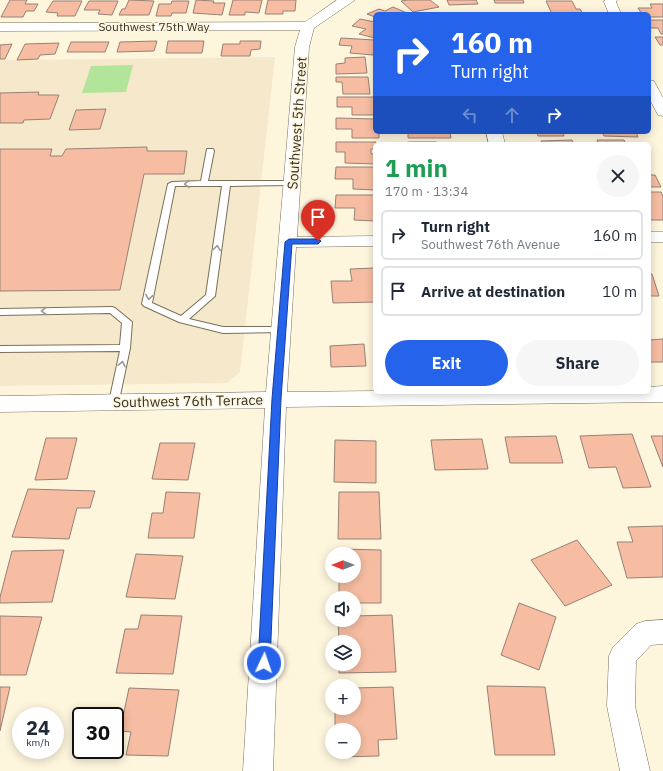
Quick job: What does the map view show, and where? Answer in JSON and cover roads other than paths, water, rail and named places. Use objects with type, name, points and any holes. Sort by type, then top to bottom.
[{"type":"street","points":[[308,26],[342,2],[349,0]]},
{"type":"street","points":[[612,0],[610,2],[614,12]]},
{"type":"street","name":"Southwest 75th Way","points":[[0,27],[308,26]]},
{"type":"street","name":"Southwest 5th Street","points":[[258,771],[276,399],[289,242],[302,47],[308,26]]},
{"type":"street","points":[[651,88],[663,112]]},
{"type":"street","points":[[651,237],[663,237]]},
{"type":"street","points":[[289,242],[373,241]]},
{"type":"street","name":"Southwest 76th Terrace","points":[[2,409],[114,402],[663,394]]},
{"type":"street","points":[[635,771],[621,706],[622,656],[645,633],[663,632]]},
{"type":"lane","points":[[204,184],[210,151]]},
{"type":"lane","points":[[182,320],[210,296],[226,183]]},
{"type":"lane","points":[[281,330],[223,330],[182,320],[147,304],[172,184],[293,183]]},
{"type":"lane","points":[[0,312],[112,310],[127,322],[125,348],[114,402]]},
{"type":"lane","points":[[0,349],[125,348]]}]
